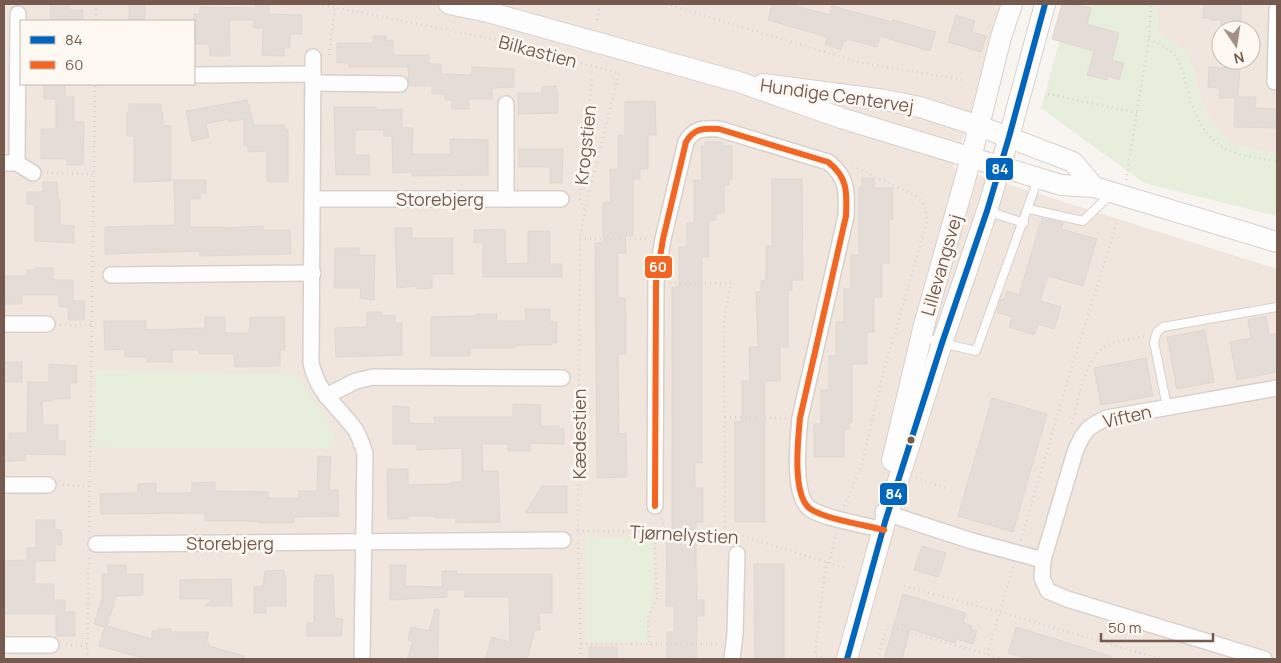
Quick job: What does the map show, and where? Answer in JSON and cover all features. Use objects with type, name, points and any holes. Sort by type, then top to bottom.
[{"type":"street","name":"Hundige Centervej","points":[[449,4],[488,12],[739,82],[841,118],[1038,179],[1061,185],[1111,187]]},
{"type":"street","name":"Lillevangsvej","points":[[885,519],[882,504],[921,336],[971,158],[1001,38],[1012,4]]},
{"type":"street","name":"Lillevangsvej","points":[[847,659],[885,519],[987,211],[1010,137],[1046,4]]},
{"type":"street","points":[[1275,82],[1277,9]]},
{"type":"street","points":[[18,14],[10,163],[33,173]]},
{"type":"street","points":[[313,57],[314,199],[311,363],[314,378],[326,396],[356,430],[365,453],[362,659]]},
{"type":"street","points":[[195,75],[313,78],[400,84]]},
{"type":"street","name":"Hundige Centervej","points":[[739,82],[787,86],[920,107],[1010,137],[1072,162],[1111,187],[1277,242]]},
{"type":"street","name":"Storebjerg","points":[[506,104],[506,200]]},
{"type":"street","points":[[655,506],[656,282],[663,239],[686,142],[691,134],[698,130],[708,128],[719,129],[828,162],[838,169],[843,179],[847,198],[846,216],[800,418],[797,447],[801,494],[809,508],[826,515],[885,519],[1043,560]]},
{"type":"street","name":"Storebjerg","points":[[314,199],[561,200]]},
{"type":"street","points":[[111,275],[313,273]]},
{"type":"street","points":[[4,324],[47,324]]},
{"type":"street","points":[[326,396],[356,381],[373,377],[562,378]]},
{"type":"street","name":"Viften","points":[[1264,659],[1067,599],[1048,591],[1042,578],[1043,560],[1075,452],[1082,434],[1093,424],[1107,418],[1277,388]]},
{"type":"street","points":[[4,485],[48,485]]},
{"type":"street","name":"Storebjerg","points":[[91,544],[563,540]]},
{"type":"street","points":[[733,656],[737,554]]},
{"type":"street","points":[[4,645],[51,645]]},
{"type":"lane","points":[[921,336],[976,351],[1038,179]]},
{"type":"lane","points":[[1028,209],[1083,220],[1111,187]]},
{"type":"lane","points":[[987,211],[1024,222]]},
{"type":"lane","points":[[1167,407],[1154,342],[1157,332],[1163,327],[1277,307]]},
{"type":"path","points":[[96,4],[96,20]]},
{"type":"path","name":"Bilkastien","points":[[318,4],[492,39],[619,73],[585,210]]},
{"type":"path","points":[[597,20],[600,4]]},
{"type":"path","points":[[666,4],[858,62],[964,80]]},
{"type":"path","points":[[1111,187],[1138,114],[1149,39],[1151,4]]},
{"type":"path","points":[[313,57],[328,57],[335,7]]},
{"type":"path","points":[[1149,39],[1165,47],[1181,64],[1191,106],[1199,124],[1211,138],[1230,150],[1277,162]]},
{"type":"path","name":"Krogstien","points":[[585,210],[580,200],[592,78]]},
{"type":"path","points":[[86,659],[91,544],[89,486],[95,85]]},
{"type":"path","points":[[1048,94],[1138,114]]},
{"type":"path","points":[[838,169],[847,163],[916,196],[924,203],[927,212],[926,222],[883,373],[862,464],[844,506]]},
{"type":"path","points":[[33,173],[93,174]]},
{"type":"path","name":"Kædestien","points":[[581,659],[578,531],[580,239],[585,210]]},
{"type":"path","points":[[986,659],[1069,376],[1117,222]]},
{"type":"path","points":[[580,239],[663,239]]},
{"type":"path","points":[[656,282],[731,283],[724,319],[725,533]]},
{"type":"path","points":[[47,324],[91,325]]},
{"type":"path","points":[[725,417],[800,418]]},
{"type":"path","points":[[916,478],[946,488]]},
{"type":"path","points":[[48,485],[89,486]]},
{"type":"path","name":"Tjørnelystien","points":[[578,531],[736,534],[845,568]]},
{"type":"path","points":[[649,643],[648,617],[658,598],[654,531]]},
{"type":"path","points":[[828,659],[815,655],[828,562],[836,532]]},
{"type":"path","points":[[904,586],[1161,659]]},
{"type":"path","points":[[878,659],[887,626],[1004,659]]},
{"type":"path","points":[[581,644],[724,644],[733,656]]},
{"type":"path","points":[[51,645],[87,646]]},
{"type":"shaded area","points":[[4,4],[1009,4],[953,167],[1277,269],[1277,659],[4,659]]},
{"type":"shaded area","points":[[1157,4],[1277,4],[1277,154],[1232,144],[1206,114],[1188,53],[1158,31]]},
{"type":"green space","points":[[1070,4],[1157,4],[1158,31],[1188,53],[1206,114],[1232,144],[1277,154],[1277,216],[1144,183],[1041,108]]},
{"type":"green space","points":[[96,370],[297,375],[336,436],[328,449],[95,447]]},
{"type":"green space","points":[[586,537],[653,538],[653,601],[647,617],[648,642],[587,642]]},
{"type":"building","points":[[129,4],[145,4],[145,20],[129,20]]},
{"type":"building","points":[[255,4],[269,4],[269,14],[302,15],[302,34],[290,34],[290,48],[284,48],[284,56],[262,55],[263,28],[254,28],[254,20],[229,20],[230,56],[210,56],[209,44],[195,44],[194,14],[200,14],[200,7],[255,8]]},
{"type":"building","points":[[772,4],[789,4],[830,15],[832,6],[936,32],[930,51],[880,36],[877,47],[847,39],[846,42],[843,41],[841,50],[825,44],[827,37],[768,20]]},
{"type":"building","points":[[1062,4],[1073,4],[1091,8],[1087,24],[1119,33],[1112,60],[1124,63],[1119,80],[1108,76],[1107,80],[1087,75],[1094,51],[1052,39]]},
{"type":"building","points":[[1204,4],[1241,4],[1241,20],[1210,20],[1210,18],[1203,18]]},
{"type":"building","points":[[50,6],[70,6],[70,10],[83,10],[83,20],[51,20]]},
{"type":"building","points":[[956,15],[975,21],[972,32],[986,36],[981,52],[948,42]]},
{"type":"building","points":[[373,36],[386,36],[386,41],[393,40],[393,55],[429,55],[429,64],[441,64],[441,74],[472,75],[472,67],[514,69],[514,87],[492,88],[492,99],[469,99],[469,109],[452,109],[452,100],[445,100],[445,94],[432,94],[432,86],[409,86],[408,67],[349,67],[349,63],[337,63],[337,43],[373,43]]},
{"type":"building","points":[[1209,67],[1211,67],[1211,70],[1240,70],[1238,97],[1256,97],[1255,108],[1277,109],[1277,128],[1234,127],[1235,98],[1220,98],[1220,88],[1208,87]]},
{"type":"building","points":[[44,85],[65,85],[65,97],[74,97],[74,122],[84,122],[83,165],[67,165],[67,159],[41,159],[41,129],[56,129],[56,99],[44,99]]},
{"type":"building","points":[[556,86],[556,92],[558,92],[558,113],[518,114],[518,93],[542,93],[542,87]]},
{"type":"building","points":[[247,100],[254,125],[285,125],[285,130],[288,130],[288,182],[267,182],[267,151],[248,152],[248,146],[244,146],[244,119],[229,122],[228,119],[206,124],[209,137],[192,141],[186,111]]},
{"type":"building","points":[[655,101],[656,135],[648,135],[648,169],[640,169],[640,179],[633,179],[633,236],[625,236],[626,253],[618,253],[618,298],[625,298],[626,320],[626,354],[618,354],[619,434],[626,433],[627,477],[597,478],[595,243],[603,243],[603,202],[611,202],[610,169],[618,169],[618,135],[625,135],[625,102]]},
{"type":"building","points":[[129,104],[161,104],[163,125],[171,126],[171,181],[134,182],[134,136],[127,136]]},
{"type":"building","points":[[334,107],[376,107],[376,110],[402,109],[402,128],[413,128],[412,154],[451,154],[450,139],[488,140],[488,175],[412,176],[412,172],[393,173],[392,136],[384,136],[384,130],[355,130],[355,155],[369,155],[370,175],[336,175]]},
{"type":"building","points":[[705,142],[722,142],[722,146],[732,146],[732,179],[729,179],[729,185],[724,185],[724,213],[716,213],[716,220],[709,220],[709,257],[702,257],[702,463],[695,462],[695,488],[703,488],[703,522],[696,522],[696,562],[697,600],[704,600],[704,616],[697,616],[696,659],[667,659],[667,632],[674,632],[674,606],[666,606],[667,539],[672,539],[672,287],[679,287],[679,247],[687,247],[687,223],[694,223],[694,180],[702,180],[701,146],[705,146]]},
{"type":"building","points":[[519,149],[563,149],[562,183],[550,183],[550,167],[519,167]]},
{"type":"building","points":[[862,178],[874,178],[874,188],[893,188],[893,219],[889,219],[889,263],[882,263],[882,297],[874,297],[874,332],[867,332],[867,364],[852,364],[852,422],[849,423],[849,429],[844,430],[844,457],[814,457],[814,424],[821,424],[821,390],[829,390],[829,356],[836,356],[836,322],[844,322],[844,289],[851,289],[851,255],[859,255],[859,188],[862,188]]},
{"type":"building","points":[[772,179],[802,179],[803,280],[792,280],[792,290],[788,290],[788,347],[780,347],[780,381],[765,381],[765,522],[735,522],[735,422],[742,421],[742,381],[750,381],[749,347],[758,347],[756,292],[761,292],[761,281],[766,280],[766,246],[772,246]]},
{"type":"building","points":[[174,180],[206,180],[206,193],[200,193],[200,199],[190,199],[190,227],[263,226],[263,230],[290,230],[291,254],[200,256],[200,251],[105,254],[105,227],[175,225]]},
{"type":"building","points":[[43,182],[57,182],[58,199],[60,199],[60,225],[74,226],[74,243],[35,241],[35,205],[27,204],[27,192],[43,192]]},
{"type":"building","points":[[1042,218],[1063,223],[1061,229],[1097,239],[1083,286],[1048,276],[1040,301],[1061,307],[1054,329],[1038,324],[1034,335],[1009,327],[1012,317],[997,312],[1001,299],[1004,300],[1007,291],[1019,295]]},
{"type":"building","points":[[395,228],[412,228],[412,238],[453,238],[453,274],[432,274],[432,288],[417,289],[417,286],[397,288]]},
{"type":"building","points":[[505,229],[506,264],[528,263],[528,231],[550,231],[550,264],[562,264],[562,277],[483,277],[483,243],[474,243],[474,230]]},
{"type":"building","points":[[335,248],[359,248],[359,255],[375,255],[374,300],[360,298],[361,288],[334,288]]},
{"type":"building","points":[[35,268],[53,268],[53,280],[73,280],[73,301],[85,301],[84,320],[68,320],[69,307],[59,307],[59,295],[22,295],[22,304],[4,304],[4,276],[27,276],[27,270],[35,270]]},
{"type":"building","points":[[525,309],[550,309],[550,322],[557,322],[557,343],[551,343],[551,345],[523,345],[515,346],[515,348],[470,348],[470,356],[431,356],[431,317],[497,314],[497,321],[526,321]]},
{"type":"building","points":[[367,312],[382,312],[382,316],[395,315],[395,323],[402,323],[402,355],[336,357],[335,328],[367,327]]},
{"type":"building","points":[[1266,316],[1269,335],[1277,333],[1277,372],[1237,380],[1230,342],[1251,338],[1248,320]]},
{"type":"building","points":[[205,317],[225,317],[225,333],[249,333],[250,317],[285,317],[285,350],[280,350],[280,366],[235,367],[234,354],[199,354],[199,350],[172,350],[172,362],[147,362],[147,357],[125,357],[125,349],[105,350],[104,321],[146,321],[146,330],[205,328]]},
{"type":"building","points":[[1205,330],[1214,382],[1177,389],[1167,337]]},
{"type":"building","points":[[1146,358],[1153,396],[1101,405],[1094,368]]},
{"type":"building","points":[[4,362],[22,362],[22,382],[4,382]]},
{"type":"building","points":[[49,364],[77,366],[77,383],[70,383],[70,399],[42,401],[43,425],[58,425],[58,441],[65,441],[65,455],[25,454],[25,460],[4,462],[4,441],[9,441],[9,433],[27,433],[28,382],[49,382]]},
{"type":"building","points":[[992,398],[1047,414],[1013,532],[958,516]]},
{"type":"building","points":[[513,404],[541,405],[541,426],[559,426],[559,429],[564,429],[564,444],[530,443],[530,451],[508,451],[508,444],[482,444],[483,471],[498,471],[500,522],[456,523],[456,518],[436,518],[436,516],[408,516],[408,519],[388,519],[387,469],[408,469],[408,485],[462,482],[462,448],[417,450],[417,444],[393,444],[393,406],[409,407],[409,423],[435,424],[434,417],[513,417]]},
{"type":"building","points":[[318,456],[331,457],[329,490],[338,490],[339,516],[294,517],[294,523],[259,523],[249,521],[205,521],[205,513],[101,514],[100,494],[138,493],[138,484],[156,483],[156,493],[192,493],[192,483],[215,482],[215,491],[268,492],[268,498],[299,498],[299,491],[317,491]]},
{"type":"building","points":[[542,486],[567,486],[567,513],[525,513]]},
{"type":"building","points":[[36,520],[55,520],[55,529],[60,530],[62,533],[62,545],[55,545],[55,561],[35,561],[35,584],[54,584],[54,600],[65,600],[65,612],[75,612],[75,636],[56,636],[56,614],[4,614],[4,561],[27,560],[27,548],[36,548]]},
{"type":"building","points":[[922,546],[946,553],[938,577],[914,570]]},
{"type":"building","points":[[754,564],[784,564],[784,659],[755,659]]},
{"type":"building","points":[[108,565],[126,565],[126,574],[143,574],[143,595],[116,596],[107,626],[152,639],[152,631],[158,631],[158,629],[171,629],[171,632],[209,632],[206,643],[209,646],[244,656],[243,659],[146,659],[99,646],[105,627],[94,624],[102,599],[102,574],[108,574]]},
{"type":"building","points":[[390,565],[406,565],[405,586],[442,587],[442,571],[457,571],[457,574],[552,574],[552,613],[539,613],[540,630],[535,630],[527,659],[485,659],[492,637],[510,642],[509,597],[464,597],[466,590],[447,590],[447,597],[390,600]]},
{"type":"building","points":[[284,570],[284,576],[286,576],[286,606],[266,606],[266,613],[254,613],[254,587],[263,586],[265,571]]},
{"type":"building","points":[[315,575],[333,575],[335,618],[343,619],[341,636],[307,636],[307,623],[314,623]]},
{"type":"building","points":[[231,579],[232,606],[205,606],[213,599],[180,599],[180,580]]},
{"type":"building","points":[[903,594],[966,613],[963,623],[972,626],[971,629],[977,631],[973,644],[956,639],[955,643],[910,629],[902,659],[884,659]]},
{"type":"building","points":[[435,609],[439,609],[438,659],[407,659],[413,642],[408,640],[411,627],[429,631]]},
{"type":"building","points":[[1016,627],[1111,656],[1111,659],[1029,659],[1008,653]]},
{"type":"building","points":[[589,647],[617,647],[617,659],[589,659]]},
{"type":"transit line","name":"84","points":[[847,659],[885,522],[942,343],[987,211],[1045,4]]},
{"type":"transit line","name":"60","points":[[655,506],[656,282],[663,239],[686,142],[696,131],[719,129],[828,162],[835,168],[843,180],[846,193],[846,216],[800,418],[797,452],[798,478],[800,491],[809,508],[834,518],[884,530]]}]
